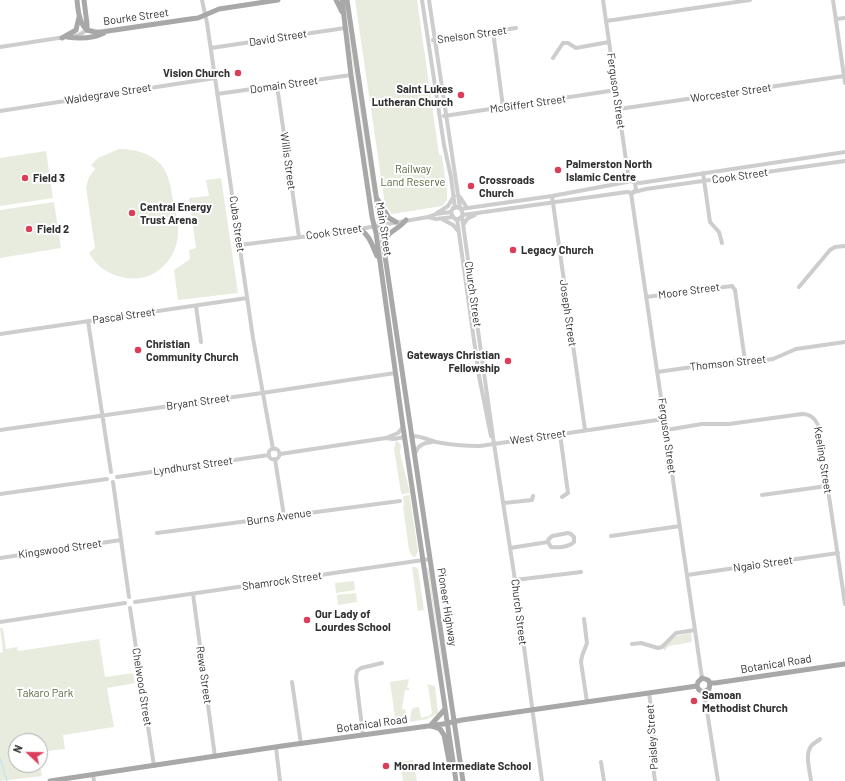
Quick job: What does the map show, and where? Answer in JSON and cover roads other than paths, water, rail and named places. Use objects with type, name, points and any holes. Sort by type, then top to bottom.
[{"type":"main road","points":[[77,0],[79,16],[82,25],[87,30]]},
{"type":"main road","points":[[84,0],[87,30]]},
{"type":"main road","name":"Bourke Street","points":[[87,30],[95,32],[108,31],[190,19],[223,8],[278,0]]},
{"type":"main road","points":[[336,0],[345,16]]},
{"type":"main road","name":"Main Street","points":[[342,0],[405,437]]},
{"type":"main road","name":"Main Street","points":[[347,0],[380,224],[384,240],[411,436]]},
{"type":"main road","points":[[349,8],[351,0]]},
{"type":"main road","points":[[65,37],[76,30],[79,16]]},
{"type":"main road","points":[[65,37],[79,39],[97,36],[108,31]]},
{"type":"main road","points":[[377,197],[389,218],[396,222]]},
{"type":"main road","points":[[384,240],[387,235],[400,228],[406,220]]},
{"type":"main road","points":[[360,229],[366,233],[370,239],[379,260]]},
{"type":"main road","points":[[405,396],[408,431],[405,437]]},
{"type":"main road","points":[[410,475],[411,466],[409,443],[411,436]]},
{"type":"main road","name":"Pioneer Highway","points":[[411,436],[463,781]]},
{"type":"main road","name":"Pioneer Highway","points":[[405,437],[448,723],[455,781]]},
{"type":"main road","points":[[415,505],[421,504]]},
{"type":"main road","name":"Botanical Road","points":[[710,683],[845,664]]},
{"type":"main road","points":[[702,678],[708,680],[710,683],[709,689],[704,692],[699,690],[697,686],[698,682],[702,678]]},
{"type":"main road","name":"Botanical Road","points":[[50,781],[697,686]]},
{"type":"main road","points":[[445,709],[430,726],[440,730],[446,738],[455,781]]},
{"type":"street","name":"Cuba Street","points":[[202,0],[215,78],[253,338],[273,449]]},
{"type":"street","points":[[422,0],[444,146],[462,216]]},
{"type":"street","points":[[429,0],[456,194],[467,208]]},
{"type":"street","name":"Ferguson Street","points":[[603,0],[628,182],[624,187],[631,192],[702,678]]},
{"type":"street","points":[[606,21],[750,0]]},
{"type":"street","points":[[833,0],[844,66],[845,83]]},
{"type":"street","points":[[836,19],[845,18]]},
{"type":"street","name":"David Street","points":[[210,48],[345,28]]},
{"type":"street","name":"Snelson Street","points":[[428,41],[516,28]]},
{"type":"street","name":"Bourke Street","points":[[0,47],[79,35],[87,30]]},
{"type":"street","points":[[493,31],[503,107]]},
{"type":"street","points":[[553,58],[563,43],[568,43],[576,48],[609,42]]},
{"type":"street","name":"Domain Street","points":[[217,94],[352,75]]},
{"type":"street","name":"Worcester Street","points":[[619,109],[844,76]]},
{"type":"street","name":"Waldegrave Street","points":[[0,111],[215,78]]},
{"type":"street","name":"Willis Street","points":[[277,86],[299,237]]},
{"type":"street","name":"McGiffert Street","points":[[440,116],[616,90]]},
{"type":"street","name":"Cook Street","points":[[635,183],[845,152]]},
{"type":"street","name":"Cook Street","points":[[428,217],[436,219],[455,218],[513,208],[845,161]]},
{"type":"street","points":[[703,173],[710,222],[720,232],[722,243]]},
{"type":"street","points":[[455,218],[451,212],[459,208],[552,196],[628,182],[635,183],[637,187],[631,192]]},
{"type":"street","points":[[436,214],[448,206],[456,194]]},
{"type":"street","name":"Joseph Street","points":[[552,196],[585,430]]},
{"type":"street","points":[[512,202],[513,208]]},
{"type":"street","points":[[490,205],[490,212]]},
{"type":"street","name":"Cook Street","points":[[240,245],[360,229],[380,224],[451,212]]},
{"type":"street","points":[[463,225],[467,219],[479,213]]},
{"type":"street","name":"Church Street","points":[[462,216],[515,580],[542,781]]},
{"type":"street","points":[[441,218],[453,225],[458,232]]},
{"type":"street","name":"Church Street","points":[[455,218],[479,376],[489,430],[494,444]]},
{"type":"street","points":[[799,287],[830,250],[835,247],[845,246]]},
{"type":"street","name":"Moore Street","points":[[646,297],[728,285],[732,286],[735,290],[745,361]]},
{"type":"street","name":"Pascal Street","points":[[0,334],[247,298]]},
{"type":"street","points":[[196,306],[201,342]]},
{"type":"street","points":[[88,321],[111,472]]},
{"type":"street","name":"Thomson Street","points":[[657,372],[735,361],[754,362],[772,359],[796,349],[845,342]]},
{"type":"street","name":"Bryant Street","points":[[0,430],[395,373]]},
{"type":"street","name":"Keeling Street","points":[[666,430],[702,424],[729,424],[802,414],[810,415],[818,425],[845,604]]},
{"type":"street","name":"West Street","points":[[411,436],[418,436],[435,442],[473,446],[664,419]]},
{"type":"street","points":[[275,459],[280,454],[386,438],[398,433],[403,427]]},
{"type":"street","points":[[560,434],[568,493],[562,497]]},
{"type":"street","points":[[386,438],[393,439],[405,437]]},
{"type":"street","points":[[414,456],[417,448],[421,444],[435,442]]},
{"type":"street","points":[[275,459],[270,458],[270,451],[276,449],[280,454]]},
{"type":"street","name":"Lyndhurst Street","points":[[117,477],[269,455]]},
{"type":"street","points":[[275,459],[284,516]]},
{"type":"street","points":[[111,472],[116,474],[117,477],[117,479],[113,482]]},
{"type":"street","points":[[107,478],[108,473],[111,472]]},
{"type":"street","points":[[107,478],[108,481],[113,482]]},
{"type":"street","points":[[0,494],[107,478]]},
{"type":"street","points":[[113,482],[129,598]]},
{"type":"street","points":[[762,496],[827,486]]},
{"type":"street","points":[[504,503],[532,500],[533,496]]},
{"type":"street","name":"Burns Avenue","points":[[157,533],[400,501]]},
{"type":"street","points":[[611,536],[680,526]]},
{"type":"street","points":[[568,533],[574,537],[574,542],[570,545],[552,547],[548,542],[549,538],[554,535],[568,533]]},
{"type":"street","name":"Kingswood Street","points":[[0,558],[121,540]]},
{"type":"street","points":[[510,548],[548,542]]},
{"type":"street","name":"Ngaio Street","points":[[687,575],[838,553]]},
{"type":"street","name":"Shamrock Street","points":[[135,602],[430,559]]},
{"type":"street","points":[[515,580],[582,572]]},
{"type":"street","name":"Rewa Street","points":[[193,594],[215,757]]},
{"type":"street","points":[[125,603],[126,606],[130,608],[134,606],[134,600],[129,598]]},
{"type":"street","points":[[0,622],[125,603],[125,600],[129,598]]},
{"type":"street","name":"Chelwood Street","points":[[130,608],[154,766]]},
{"type":"street","points":[[584,619],[587,643],[581,662],[587,702]]},
{"type":"street","points":[[632,644],[641,643],[658,648],[662,647],[676,633],[695,630]]},
{"type":"street","points":[[363,735],[356,678],[357,671],[361,668],[382,663]]},
{"type":"street","points":[[292,682],[301,744]]},
{"type":"street","points":[[704,692],[718,781]]},
{"type":"street","name":"Paisley Street","points":[[649,693],[654,728],[652,758],[655,781]]},
{"type":"street","points":[[811,781],[808,759],[809,752],[812,745],[820,739]]},
{"type":"street","points":[[276,748],[280,781]]},
{"type":"street","points":[[601,762],[604,781]]},
{"type":"street","points":[[93,775],[94,781]]},
{"type":"waterway","points":[[0,758],[7,781]]},
{"type":"place","name":"Vision Church","points":[[238,73]]},
{"type":"place","name":"Saint Lukes Lutheran Church","points":[[461,95]]},
{"type":"place","name":"Palmerston North Islamic Centre","points":[[558,170]]},
{"type":"place","name":"Field 3","points":[[25,178]]},
{"type":"place","name":"Crossroads Church","points":[[471,186]]},
{"type":"place","name":"Central Energy Trust Arena","points":[[132,213]]},
{"type":"place","name":"Field 2","points":[[29,229]]},
{"type":"place","name":"Legacy Church","points":[[513,250]]},
{"type":"place","name":"Christian Community Church","points":[[138,350]]},
{"type":"place","name":"Gateways Christian Fellowship","points":[[508,361]]},
{"type":"place","name":"Our Lady of Lourdes School","points":[[307,620]]},
{"type":"place","name":"Samoan Methodist Church","points":[[694,701]]},
{"type":"place","name":"Monrad Intermediate School","points":[[386,766]]},
{"type":"park label","name":"Railway Land Reserve","points":[[413,175]]},
{"type":"park label","name":"Takaro Park","points":[[45,693]]}]
